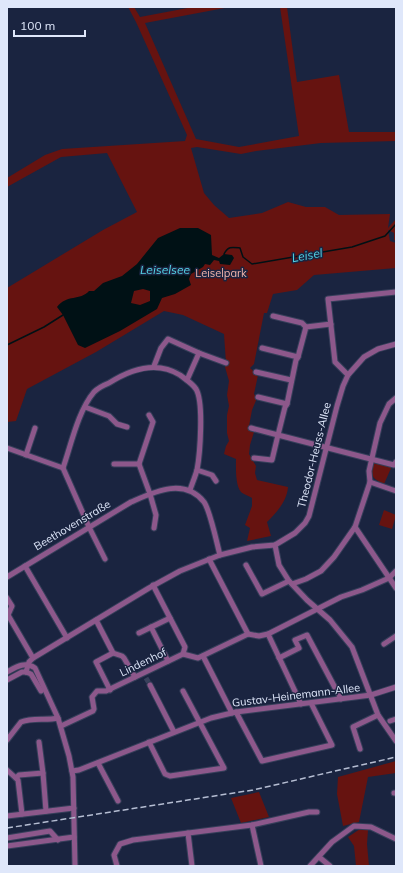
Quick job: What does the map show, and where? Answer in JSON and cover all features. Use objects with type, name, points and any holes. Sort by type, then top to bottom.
[{"type":"street","points":[[348,375],[335,362],[328,299],[396,292]]},
{"type":"street","points":[[274,316],[302,323],[306,327]]},
{"type":"street","points":[[306,327],[331,324]]},
{"type":"street","points":[[254,458],[272,460],[287,404],[296,360],[306,327]]},
{"type":"street","points":[[154,366],[161,348],[168,339],[226,363]]},
{"type":"street","name":"Theodor-Heuss-Allee","points":[[26,672],[28,665],[33,658],[153,585],[180,571],[220,555],[252,547],[275,545],[295,533],[307,520],[343,386],[348,375],[364,357],[378,348],[396,344]]},
{"type":"street","points":[[262,348],[298,357]]},
{"type":"street","points":[[187,380],[199,353]]},
{"type":"street","points":[[105,559],[63,468],[85,407],[94,392],[119,376],[136,369],[154,366],[172,370],[187,380],[196,390],[200,408],[199,452],[197,470],[190,490],[204,503],[220,555]]},
{"type":"street","points":[[256,372],[292,380]]},
{"type":"street","points":[[258,398],[287,404]]},
{"type":"street","points":[[246,565],[262,594],[291,582],[306,579],[321,571],[334,557],[355,527],[370,482],[369,471],[380,423],[389,404],[396,398]]},
{"type":"street","points":[[85,407],[109,416],[117,424],[127,427]]},
{"type":"street","points":[[149,415],[153,422],[139,464],[156,516],[154,528]]},
{"type":"street","points":[[26,455],[35,428]]},
{"type":"street","points":[[251,428],[371,460],[394,465],[396,462]]},
{"type":"street","points":[[7,448],[63,468]]},
{"type":"street","points":[[114,464],[139,464]]},
{"type":"street","points":[[197,470],[212,475],[216,481]]},
{"type":"street","points":[[370,482],[396,491]]},
{"type":"street","name":"Beethovenstraße","points":[[7,577],[131,502],[166,489],[181,488],[190,490]]},
{"type":"street","points":[[355,527],[396,588]]},
{"type":"street","points":[[275,545],[279,565],[291,582],[318,610],[330,620],[352,647],[378,715],[396,741]]},
{"type":"street","points":[[209,559],[248,634]]},
{"type":"street","points":[[25,566],[67,638]]},
{"type":"street","points":[[311,703],[332,746],[262,761],[203,656],[248,634],[259,636],[268,634],[341,597],[362,590],[389,578],[396,571]]},
{"type":"street","points":[[153,585],[185,647],[183,654]]},
{"type":"street","points":[[7,598],[12,606],[8,615],[33,658]]},
{"type":"street","points":[[139,633],[170,618]]},
{"type":"street","points":[[96,620],[113,653],[124,658],[134,677]]},
{"type":"street","points":[[151,627],[168,660]]},
{"type":"street","points":[[268,634],[301,704]]},
{"type":"street","points":[[279,658],[300,648],[295,640],[308,635],[341,699]]},
{"type":"street","points":[[384,644],[396,636]]},
{"type":"street","points":[[110,690],[96,662],[113,653]]},
{"type":"street","name":"Lindenhof","points":[[61,726],[93,711],[92,696],[95,692],[110,690],[134,677],[145,675],[168,660],[183,654],[198,658],[203,656]]},
{"type":"street","points":[[7,672],[18,666],[28,665],[36,671],[61,726],[72,771],[75,866]]},
{"type":"street","points":[[7,680],[22,672],[26,672],[30,674],[42,692],[46,695]]},
{"type":"street","points":[[150,685],[174,732]]},
{"type":"street","name":"Gustav-Heinemann-Allee","points":[[72,771],[98,763],[199,722],[234,712],[371,695],[396,687]]},
{"type":"street","points":[[150,742],[165,774],[170,776],[224,768],[183,691]]},
{"type":"street","points":[[360,749],[353,727],[378,715]]},
{"type":"street","points":[[7,740],[21,722],[58,718]]},
{"type":"street","points":[[39,742],[46,811]]},
{"type":"street","points":[[98,763],[118,801]]},
{"type":"street","points":[[7,770],[16,778],[18,783],[22,814]]},
{"type":"street","points":[[16,778],[19,775],[42,773]]},
{"type":"street","points":[[7,816],[74,808]]},
{"type":"street","points":[[117,866],[114,854],[120,844],[133,840],[252,825],[309,812],[317,812]]},
{"type":"street","points":[[252,825],[261,866]]},
{"type":"street","points":[[310,866],[332,842],[354,826],[371,827],[396,839]]},
{"type":"street","points":[[7,838],[50,831],[58,840]]},
{"type":"street","points":[[188,833],[192,866]]},
{"type":"street","points":[[7,846],[74,837]]},
{"type":"street","points":[[319,857],[330,866]]},
{"type":"green space","name":"Leiselpark","points":[[128,7],[134,7],[140,17],[193,7],[230,7],[145,23],[196,139],[239,147],[299,136],[280,7],[287,7],[297,82],[339,75],[349,132],[396,132],[396,141],[321,143],[241,154],[197,147],[191,148],[204,193],[214,205],[229,218],[262,213],[288,202],[306,207],[325,207],[339,215],[390,214],[388,228],[396,219],[396,241],[394,240],[394,233],[388,230],[390,241],[396,243],[396,268],[314,275],[297,290],[273,294],[267,313],[264,313],[254,364],[250,368],[258,375],[254,394],[257,398],[252,410],[249,426],[254,432],[249,454],[256,466],[255,473],[257,480],[288,487],[284,502],[267,522],[271,536],[247,541],[250,528],[245,525],[252,506],[252,498],[242,493],[239,489],[236,476],[236,459],[224,454],[229,441],[227,433],[227,415],[229,406],[227,395],[229,381],[225,367],[224,334],[183,315],[164,311],[96,352],[27,389],[16,421],[7,422],[7,288],[103,230],[137,212],[107,153],[61,157],[7,187],[7,178],[45,155],[62,149],[185,141],[187,135]]},
{"type":"green space","points":[[374,463],[392,466],[384,484],[377,481],[371,473]]},
{"type":"green space","points":[[384,510],[396,515],[392,529],[379,525]]},
{"type":"green space","points":[[396,761],[396,773],[368,777],[359,822],[343,826],[337,794],[338,777]]},
{"type":"green space","points":[[259,792],[269,817],[241,823],[231,798]]},
{"type":"green space","points":[[360,829],[368,830],[367,844],[369,866],[356,866],[354,846],[348,837]]},
{"type":"water","name":"Leiselsee","points":[[180,228],[198,228],[211,235],[212,255],[219,258],[224,254],[232,255],[234,258],[230,265],[220,264],[219,261],[214,260],[210,265],[205,264],[203,267],[191,274],[189,279],[191,285],[175,294],[162,298],[157,309],[120,331],[85,348],[78,345],[63,315],[57,307],[65,300],[82,296],[89,291],[94,291],[103,283],[122,276],[137,264],[158,238]],"holes":[[[143,289],[150,291],[150,301],[140,305],[131,303],[134,291]]]},
{"type":"waterway","name":"Leisel","points":[[224,254],[230,248],[240,248],[243,257],[252,264],[352,247],[385,236],[396,224]]},
{"type":"waterway","name":"Leisel","points":[[7,345],[44,327],[63,315]]},
{"type":"tunnel","points":[[146,678],[150,685]]},
{"type":"railway","points":[[7,828],[253,790],[396,757]]}]
